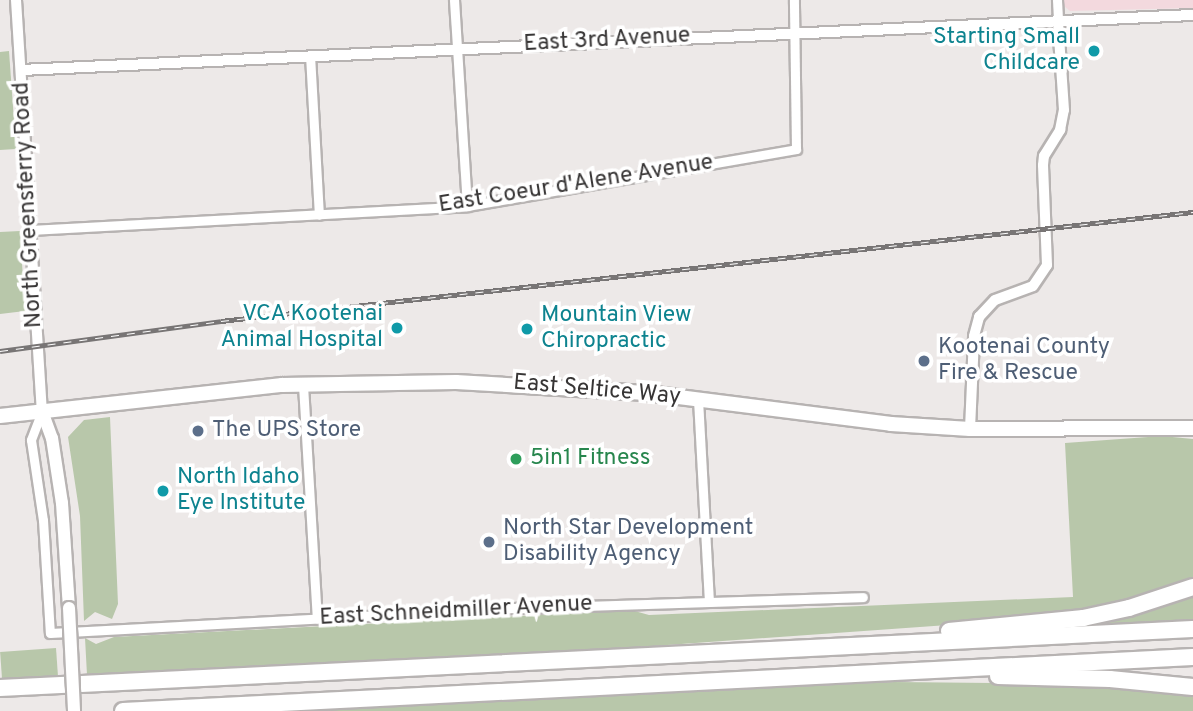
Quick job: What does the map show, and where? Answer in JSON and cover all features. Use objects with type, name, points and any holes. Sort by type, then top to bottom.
[{"type":"highway","points":[[665,657],[821,640],[1070,620],[1129,608],[1193,587]]},
{"type":"highway","points":[[0,688],[1193,629]]},
{"type":"highway","points":[[123,711],[1193,657]]},
{"type":"highway","points":[[866,673],[1110,679],[1193,687]]},
{"type":"main road","name":"East Seltice Way","points":[[0,415],[178,394],[303,385],[509,383],[698,399],[891,424],[970,429],[1193,428]]},
{"type":"main road","name":"North Greensferry Road","points":[[41,411],[52,438],[62,503],[74,711]]},
{"type":"street","name":"North Greensferry Road","points":[[16,0],[41,411],[31,440],[43,520],[50,633]]},
{"type":"street","points":[[454,0],[467,206]]},
{"type":"street","points":[[794,0],[796,33]]},
{"type":"street","points":[[970,429],[974,336],[979,317],[995,300],[1032,286],[1047,265],[1043,164],[1044,156],[1060,130],[1064,110],[1057,0]]},
{"type":"street","name":"East 3rd Avenue","points":[[21,69],[1193,15]]},
{"type":"street","name":"East Coeur d'Alene Avenue","points":[[30,230],[467,206],[796,149],[796,33]]},
{"type":"street","points":[[310,55],[319,215]]},
{"type":"street","points":[[303,385],[317,619]]},
{"type":"street","points":[[698,399],[709,603]]},
{"type":"street","name":"East Schneidmiller Avenue","points":[[50,633],[317,619],[863,597]]},
{"type":"shaded area","points":[[1063,0],[1193,0],[1193,8],[1070,11],[1064,6]]},
{"type":"green space","points":[[9,51],[16,149],[0,150],[0,52]]},
{"type":"green space","points":[[20,231],[25,311],[0,314],[0,232]]},
{"type":"green space","points":[[110,417],[118,604],[112,619],[95,612],[84,621],[80,516],[68,437],[84,420]]},
{"type":"green space","points":[[1162,436],[1193,439],[1193,583],[1153,596],[1045,618],[626,648],[87,675],[85,638],[96,644],[114,637],[631,610],[649,615],[1073,597],[1065,443]]},
{"type":"green space","points":[[1193,592],[1193,619],[1075,626]]},
{"type":"green space","points":[[56,648],[58,676],[2,680],[0,652]]},
{"type":"green space","points":[[894,682],[1085,684],[1193,692],[1193,711],[310,711]]},
{"type":"railway","points":[[0,351],[221,321],[1193,212]]},
{"type":"place","name":"Starting Small Childcare","points":[[1094,51]]},
{"type":"place","name":"VCA Kootenai Animal Hospital","points":[[397,328]]},
{"type":"place","name":"Mountain View Chiropractic","points":[[527,329]]},
{"type":"place","name":"Kootenai County Fire & Rescue","points":[[924,361]]},
{"type":"place","name":"The UPS Store","points":[[198,431]]},
{"type":"place","name":"5in1 Fitness","points":[[516,459]]},
{"type":"place","name":"North Idaho Eye Institute","points":[[163,491]]},
{"type":"place","name":"North Star Development Disability Agency","points":[[489,542]]}]
